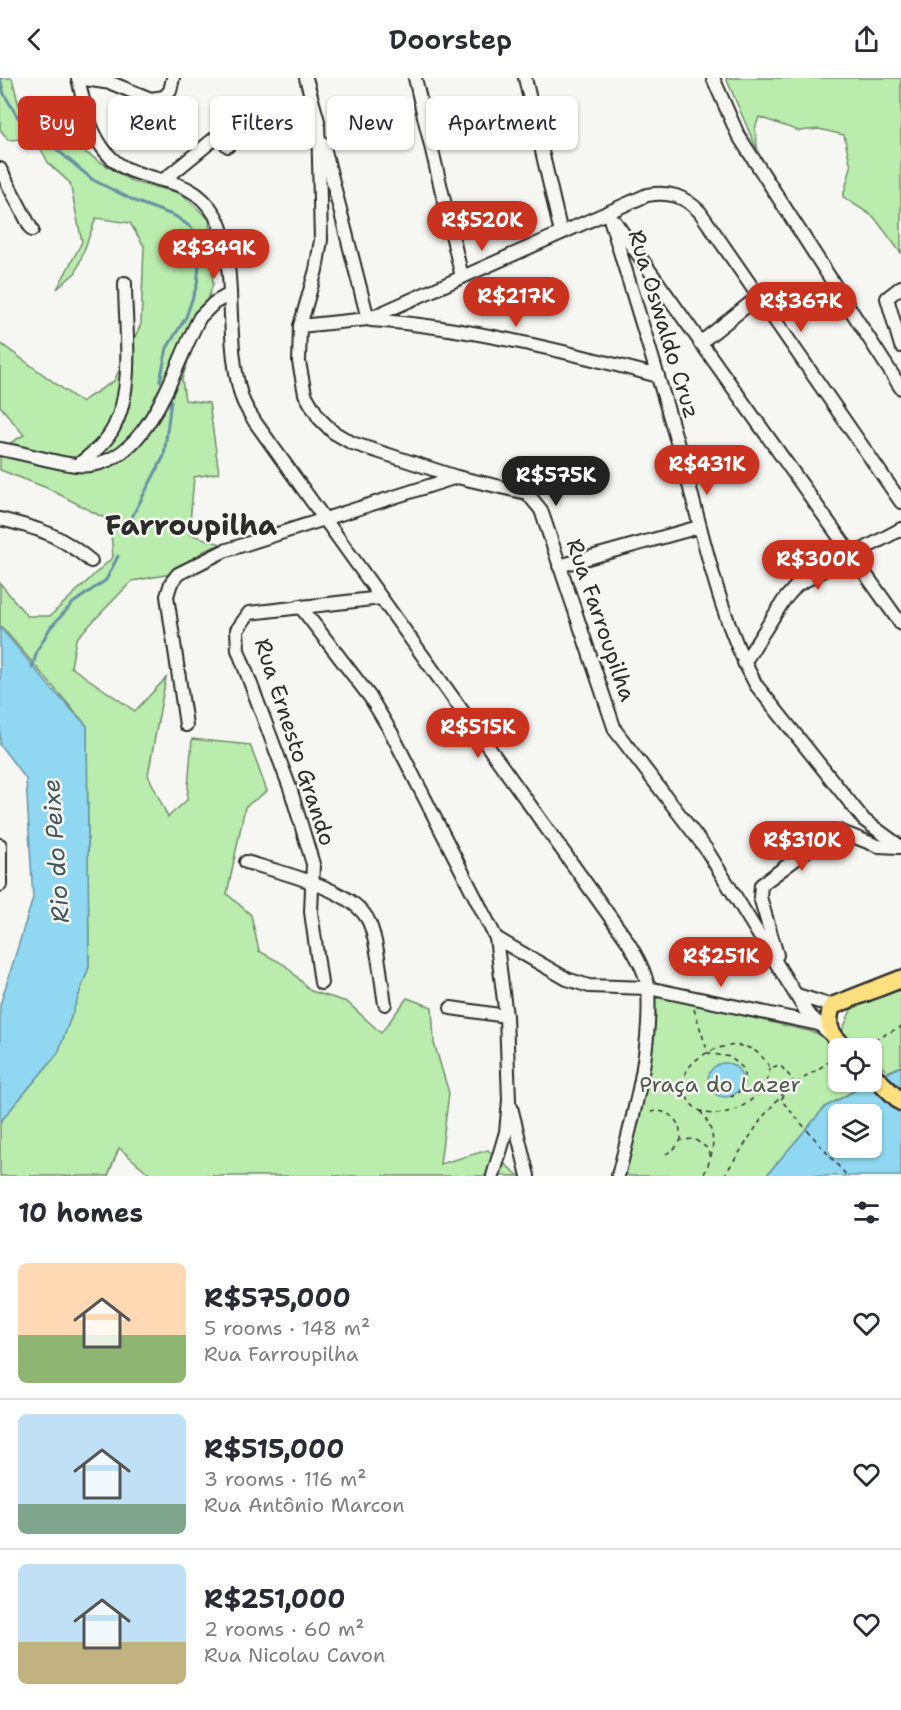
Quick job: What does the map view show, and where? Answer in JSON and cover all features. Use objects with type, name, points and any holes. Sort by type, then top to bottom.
[{"type":"main road","points":[[836,1038],[829,1022],[832,1006],[901,979]]},
{"type":"main road","points":[[882,1084],[901,1102]]},
{"type":"street","points":[[173,78],[170,91],[164,97],[151,99],[111,83],[78,78],[88,123],[111,157],[125,168],[182,184],[200,196],[216,216],[226,251],[242,399],[255,422],[626,939],[640,963],[648,988],[643,1076],[618,1176]]},
{"type":"street","name":"Rua Farroupilha","points":[[306,78],[318,121],[321,240],[316,270],[300,326],[299,362],[305,394],[326,425],[352,443],[457,477],[527,493],[541,510],[615,730],[706,849],[807,1012],[833,1038]]},
{"type":"street","points":[[415,78],[462,277]]},
{"type":"street","points":[[525,78],[561,233]]},
{"type":"street","points":[[713,78],[738,135],[901,388]]},
{"type":"street","points":[[318,121],[368,319]]},
{"type":"street","points":[[165,179],[210,142]]},
{"type":"street","points":[[0,170],[32,230]]},
{"type":"street","points":[[368,319],[647,195],[662,193],[676,195],[688,200],[700,212],[897,493],[901,502]]},
{"type":"street","points":[[608,212],[901,624]]},
{"type":"street","name":"Rua Oswaldo Cruz","points":[[608,212],[658,376],[724,614],[744,663],[756,685],[864,820],[900,847]]},
{"type":"street","points":[[78,465],[101,446],[110,433],[123,398],[126,368],[125,283]]},
{"type":"street","points":[[888,294],[901,287]]},
{"type":"street","points":[[0,449],[78,465],[111,461],[129,447],[146,429],[200,317],[214,303],[230,294]]},
{"type":"street","points":[[888,294],[901,300]]},
{"type":"street","points":[[888,294],[888,304],[901,346]]},
{"type":"street","points":[[700,342],[758,297]]},
{"type":"street","points":[[300,326],[368,319],[426,325],[541,348],[658,376]]},
{"type":"street","points":[[186,725],[167,596],[171,583],[178,574],[224,551],[326,521],[457,477]]},
{"type":"street","points":[[0,519],[33,527],[65,540],[90,561]]},
{"type":"street","points":[[559,566],[699,527]]},
{"type":"street","points":[[744,663],[784,600],[797,585],[901,529]]},
{"type":"street","name":"Rua Ernesto Grando","points":[[321,983],[311,912],[314,884],[313,864],[290,788],[238,650],[237,630],[249,613],[381,598]]},
{"type":"street","points":[[300,606],[370,697],[391,732],[496,938],[506,1016],[508,1100],[506,1132],[493,1176]]},
{"type":"street","points":[[781,967],[760,897],[761,885],[832,832],[839,831],[878,846],[900,847]]},
{"type":"street","points":[[0,845],[1,878]]},
{"type":"street","points":[[246,862],[314,884],[350,901],[361,909],[370,922],[385,1004]]},
{"type":"street","points":[[496,938],[567,980],[589,986],[648,988],[790,1017],[829,1038]]},
{"type":"street","points":[[790,1017],[797,995],[832,1006]]},
{"type":"street","points":[[790,1017],[832,1006]]},
{"type":"street","points":[[451,1008],[506,1016]]},
{"type":"street","points":[[508,1100],[528,1176]]},
{"type":"path","points":[[689,997],[708,1053]]},
{"type":"path","points":[[858,1038],[901,1027]]},
{"type":"path","points":[[703,1176],[715,1147],[713,1135],[699,1110],[691,1104],[683,1084],[685,1074],[691,1066],[708,1053],[741,1046],[754,1051],[770,1068]]},
{"type":"path","points":[[708,1053],[729,1057],[743,1068],[745,1084],[738,1093],[731,1097]]},
{"type":"path","points":[[724,1176],[778,1097],[822,1064],[828,1056]]},
{"type":"path","points":[[770,1068],[780,1065],[793,1080],[781,1100],[847,1176]]},
{"type":"path","points":[[699,1110],[723,1114],[745,1106],[765,1088],[770,1068]]},
{"type":"path","points":[[651,1112],[667,1112],[678,1124],[681,1140],[666,1154]]},
{"type":"path","points":[[681,1140],[694,1139],[702,1142],[711,1160]]},
{"type":"green space","points":[[0,78],[12,78],[18,102],[18,139],[8,140],[0,129]]},
{"type":"green space","points":[[726,78],[901,78],[901,253],[874,217],[843,197],[851,167],[844,135],[819,129],[799,131],[759,117],[755,129],[758,152]]},
{"type":"green space","points":[[41,150],[82,150],[133,182],[180,193],[209,219],[213,284],[182,379],[185,400],[209,403],[219,473],[194,477],[189,534],[221,544],[204,551],[171,574],[132,581],[76,639],[71,667],[135,711],[166,678],[148,775],[168,817],[187,800],[192,739],[250,745],[267,791],[245,807],[227,894],[251,915],[259,951],[285,965],[311,991],[347,1002],[381,1033],[407,998],[432,1007],[434,1043],[449,1093],[440,1164],[488,1150],[519,1176],[152,1176],[119,1148],[108,1176],[0,1176],[0,1122],[58,1053],[89,966],[87,726],[0,625],[0,583],[27,616],[50,616],[113,557],[110,521],[47,488],[0,470],[0,449],[24,435],[0,406],[0,343],[81,402],[114,381],[141,324],[144,246],[130,223],[96,218],[76,272],[57,289],[82,242],[70,183],[49,164]]},
{"type":"green space","points":[[901,988],[901,1066],[888,1072],[882,1067],[882,1038],[850,1038],[842,1031],[852,1008]]},
{"type":"green space","name":"Praça do Lazer","points":[[662,997],[817,1033],[828,1042],[828,1092],[851,1092],[828,1104],[766,1176],[628,1176],[624,1169],[648,1078],[652,999]]},
{"type":"water","name":"Rio do Peixe","points":[[0,627],[51,688],[87,726],[89,967],[58,1053],[0,1122],[0,1005],[33,898],[26,779],[0,745]]},
{"type":"water","points":[[725,1063],[737,1068],[742,1080],[737,1092],[725,1097],[713,1092],[708,1080],[713,1068]]},
{"type":"water","points":[[901,1066],[901,1176],[766,1176],[828,1105],[828,1158],[882,1158],[882,1104],[831,1104],[853,1092],[882,1092],[882,1076]]},
{"type":"waterway","points":[[0,78],[4,94],[17,116],[93,180],[137,202],[175,216],[192,228],[200,255],[197,285],[186,317],[167,348],[160,381]]},
{"type":"waterway","points":[[127,533],[133,515],[164,456],[171,400]]},
{"type":"waterway","points":[[32,668],[37,651],[50,628],[73,603],[106,580],[118,556]]},
{"type":"district","name":"Farroupilha","points":[[191,525]]}]
